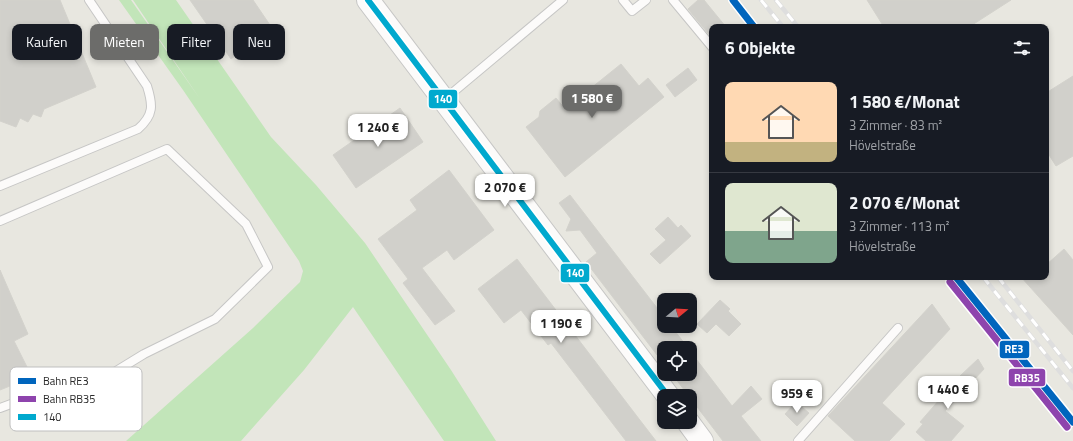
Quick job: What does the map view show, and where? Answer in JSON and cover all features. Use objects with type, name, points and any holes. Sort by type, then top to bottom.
[{"type":"main road","points":[[368,0],[663,389]]},
{"type":"main road","points":[[693,429],[702,441]]},
{"type":"lane","points":[[0,186],[138,129],[146,122],[150,114],[151,98],[147,86],[89,0]]},
{"type":"lane","points":[[445,100],[563,0]]},
{"type":"lane","points":[[623,0],[632,11],[646,0]]},
{"type":"lane","points":[[674,0],[709,43]]},
{"type":"lane","points":[[0,221],[167,149],[246,224],[268,267],[215,320],[144,354],[123,367]]},
{"type":"lane","points":[[798,441],[898,328]]},
{"type":"lane","points":[[0,408],[10,404]]},
{"type":"green space","points":[[119,0],[131,0],[148,24],[136,24]]},
{"type":"green space","points":[[133,0],[176,0],[193,24],[167,24],[167,50],[159,38],[159,24],[149,24]]},
{"type":"green space","points":[[159,40],[167,52],[167,60],[173,60],[200,99],[174,60],[218,60],[271,137],[316,185],[365,243],[451,370],[496,441],[444,441],[353,307],[304,370],[241,441],[126,441],[137,431],[142,431],[142,427],[253,328],[300,282],[303,271],[299,261],[159,56]]},
{"type":"building","points":[[0,0],[60,0],[70,24],[12,24],[12,60],[82,60],[82,53],[96,87],[44,109],[41,117],[33,114],[28,122],[20,118],[16,127],[0,121]]},
{"type":"building","points":[[190,0],[253,0],[269,24],[233,24],[233,57],[231,59],[225,50],[225,24],[207,24]]},
{"type":"building","points":[[698,0],[704,0],[724,24],[709,24],[709,34],[688,9]]},
{"type":"building","points":[[867,0],[1011,0],[974,24],[882,24]]},
{"type":"building","points":[[621,64],[639,86],[648,78],[664,97],[565,177],[526,127],[539,117],[540,111],[556,98],[565,109]]},
{"type":"building","points":[[688,68],[697,80],[675,97],[666,85]]},
{"type":"building","points":[[1073,76],[1073,156],[1056,166],[1049,155],[1049,91]]},
{"type":"building","points":[[400,108],[423,142],[356,188],[333,155]]},
{"type":"building","points":[[449,170],[494,230],[454,260],[447,250],[422,268],[455,311],[435,325],[403,283],[408,279],[378,239],[417,210],[410,200]]},
{"type":"building","points":[[570,195],[657,308],[657,333],[676,333],[683,341],[657,341],[657,355],[586,262],[597,253],[580,230],[566,231],[571,219],[559,203]]},
{"type":"building","points":[[668,217],[678,228],[681,225],[691,236],[660,264],[650,254],[666,240],[655,229]]},
{"type":"building","points":[[1064,249],[1073,260],[1073,335],[1024,280],[1049,280],[1049,262]]},
{"type":"building","points":[[517,259],[656,441],[626,441],[551,343],[548,345],[521,310],[504,323],[478,289]]},
{"type":"building","points":[[0,270],[28,334],[14,341],[27,367],[10,367],[10,386],[0,390]]},
{"type":"building","points":[[720,300],[730,309],[728,311],[741,324],[729,336],[716,324],[707,333],[697,324]]},
{"type":"building","points":[[932,304],[950,329],[882,403],[905,424],[889,441],[855,441],[828,416]]},
{"type":"building","points":[[978,359],[984,369],[945,411],[964,426],[951,441],[926,441],[916,432],[923,424],[920,422],[960,376]]},
{"type":"building","points":[[697,360],[732,406],[751,386],[762,399],[741,416],[761,441],[723,441],[697,407],[697,389],[683,389],[677,381],[697,381]]},
{"type":"building","points":[[796,402],[809,413],[797,426],[785,414]]},
{"type":"railway","points":[[761,0],[781,24]]},
{"type":"railway","points":[[776,0],[796,24]]},
{"type":"railway","points":[[985,280],[1073,388]]},
{"type":"railway","points":[[1000,280],[1073,371]]},
{"type":"rail line","name":"RE3","points":[[733,0],[752,24]]},
{"type":"rail line","name":"RE3","points":[[958,280],[1073,422]]},
{"type":"rail line","name":"RB35","points":[[950,282],[1067,427]]},
{"type":"transit line","name":"140","points":[[368,0],[663,389]]}]
